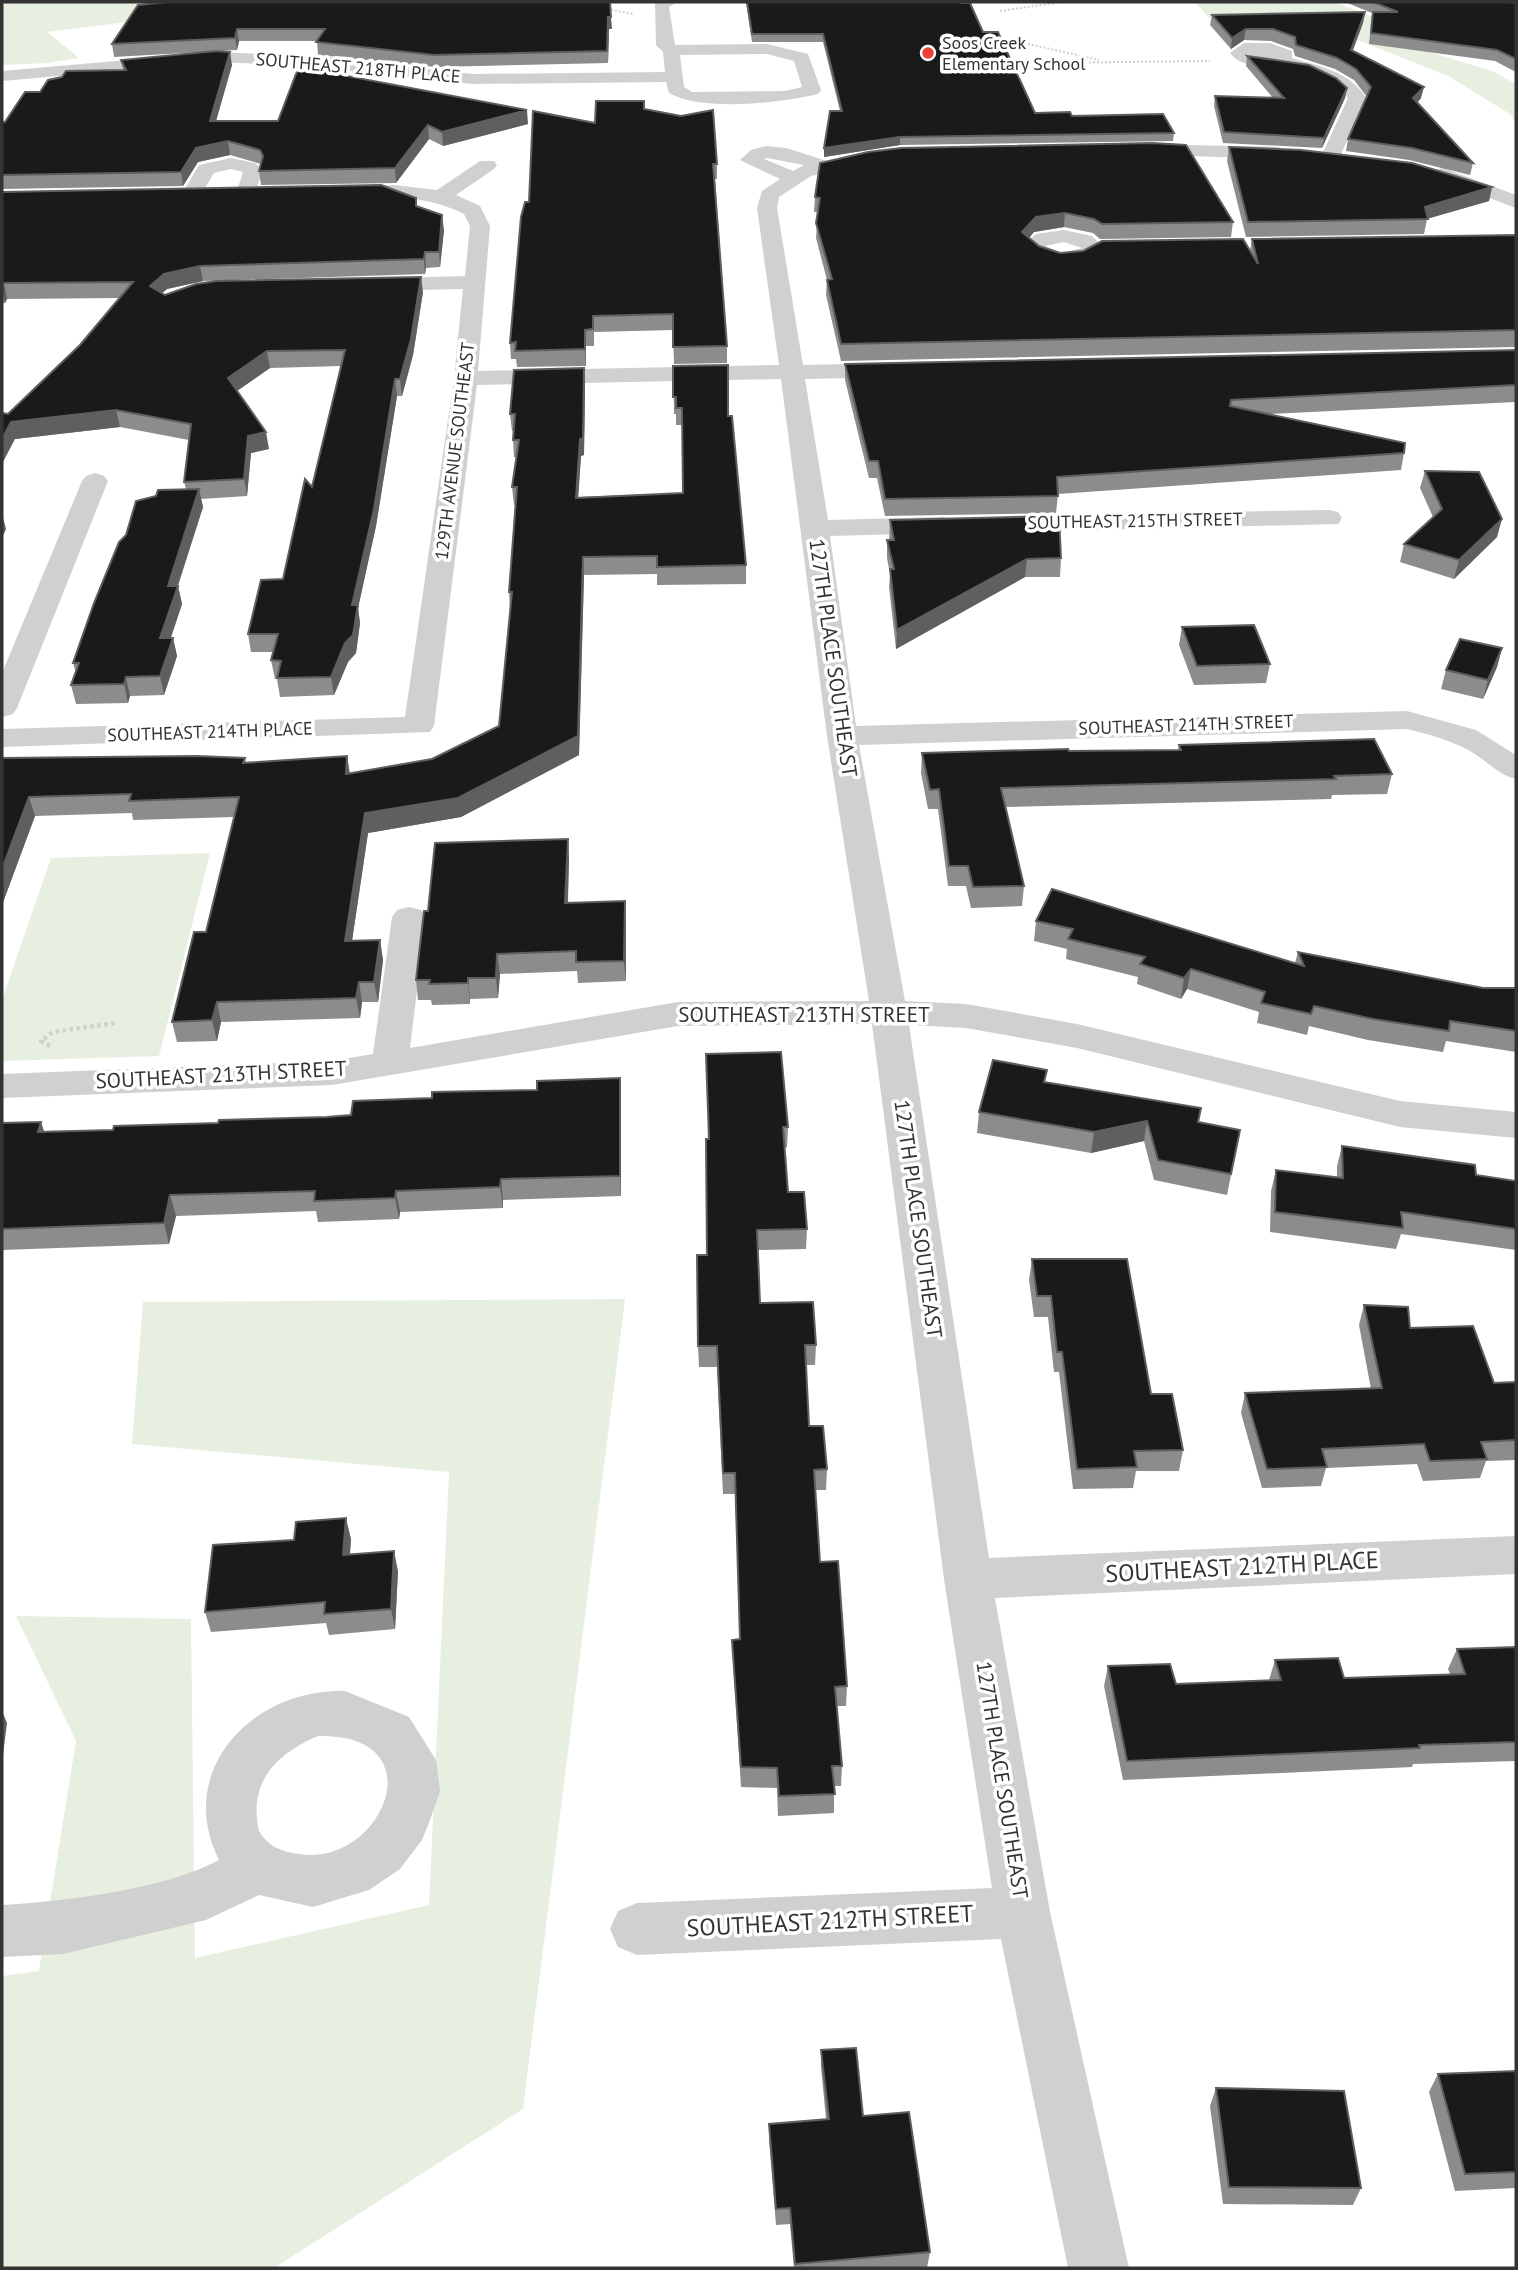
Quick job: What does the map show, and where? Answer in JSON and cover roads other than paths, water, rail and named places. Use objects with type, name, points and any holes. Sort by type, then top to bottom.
[{"type":"street","points":[[665,9],[664,45],[671,50],[777,50],[802,58],[812,90],[785,96],[689,97],[675,89],[671,50]]},
{"type":"street","name":"SOUTHEAST 218TH PLACE","points":[[8,76],[216,57],[335,63],[445,77],[517,80],[673,77]]},
{"type":"street","points":[[1114,150],[1248,150],[1324,157],[1357,98],[1355,92],[1342,81],[1279,60],[1253,60]]},
{"type":"street","points":[[2,93],[8,76]]},
{"type":"street","name":"127TH PLACE SOUTHEAST","points":[[886,156],[807,172],[769,195],[767,208],[816,528],[842,736],[889,1012],[968,1579],[1023,1912],[1099,2268]]},
{"type":"street","points":[[192,194],[206,169],[244,164],[253,170],[246,194]]},
{"type":"street","points":[[327,192],[407,191],[443,195],[487,165]]},
{"type":"street","points":[[1423,170],[1516,202]]},
{"type":"street","points":[[165,195],[273,193]]},
{"type":"street","name":"129TH AVENUE SOUTHEAST","points":[[419,726],[466,378],[480,226],[473,210],[443,195]]},
{"type":"street","points":[[1094,248],[1121,248]]},
{"type":"street","points":[[340,285],[475,282]]},
{"type":"street","points":[[466,378],[916,369]]},
{"type":"street","points":[[2,708],[96,481]]},
{"type":"street","name":"SOUTHEAST 215TH STREET","points":[[816,528],[1329,517]]},
{"type":"street","name":"SOUTHEAST 214TH STREET","points":[[842,736],[1407,720],[1454,732],[1487,745],[1516,770]]},
{"type":"street","name":"SOUTHEAST 214TH PLACE","points":[[2,738],[419,726]]},
{"type":"street","points":[[390,1063],[409,917]]},
{"type":"street","name":"SOUTHEAST 213TH STREET","points":[[2,1086],[332,1073],[678,1014],[889,1012],[966,1016],[1077,1036],[1400,1114],[1516,1125]]},
{"type":"street","name":"SOUTHEAST 212TH PLACE","points":[[968,1579],[1516,1555]]},
{"type":"street","points":[[2,1931],[63,1928],[206,1895],[257,1868]]},
{"type":"street","name":"SOUTHEAST 212TH STREET","points":[[637,1929],[1023,1912]]},
{"type":"place","name":"Soos Creek Elementary School","points":[[928,53]]}]
